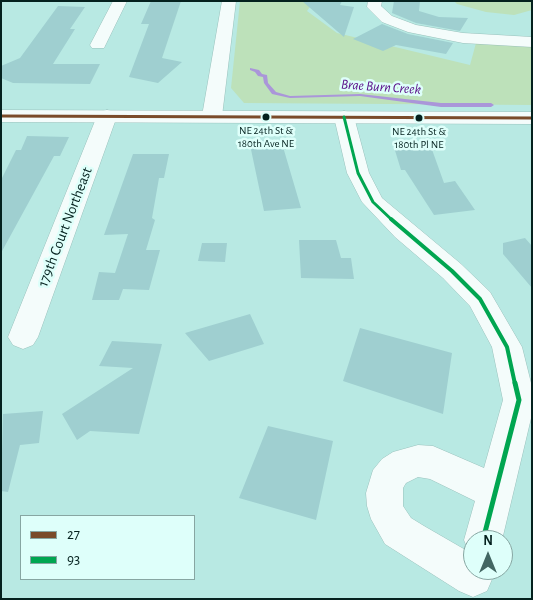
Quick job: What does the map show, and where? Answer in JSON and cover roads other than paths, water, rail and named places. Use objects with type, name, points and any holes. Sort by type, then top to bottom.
[{"type":"street","points":[[98,44],[120,1]]},
{"type":"street","points":[[212,116],[229,1]]},
{"type":"street","points":[[375,1],[374,7],[387,20],[413,29],[435,34],[532,42]]},
{"type":"street","points":[[1,116],[532,118]]},
{"type":"street","name":"179th Court Northeast","points":[[23,337],[107,116]]},
{"type":"street","points":[[344,117],[358,173],[373,202],[452,271],[480,299],[507,347],[519,400],[485,530]]},
{"type":"street","points":[[463,566],[410,540],[398,531],[390,519],[385,506],[384,493],[386,482],[394,471],[405,464],[418,461],[433,463],[496,492]]},
{"type":"waterway","name":"Brae Burn Creek","points":[[252,69],[265,76],[266,83],[274,93],[290,97],[360,95],[441,105],[491,105]]},
{"type":"place","name":"NE 24th St & 180th Ave NE","points":[[266,117]]},
{"type":"place","name":"NE 24th St & 180th Pl NE","points":[[419,118]]}]
